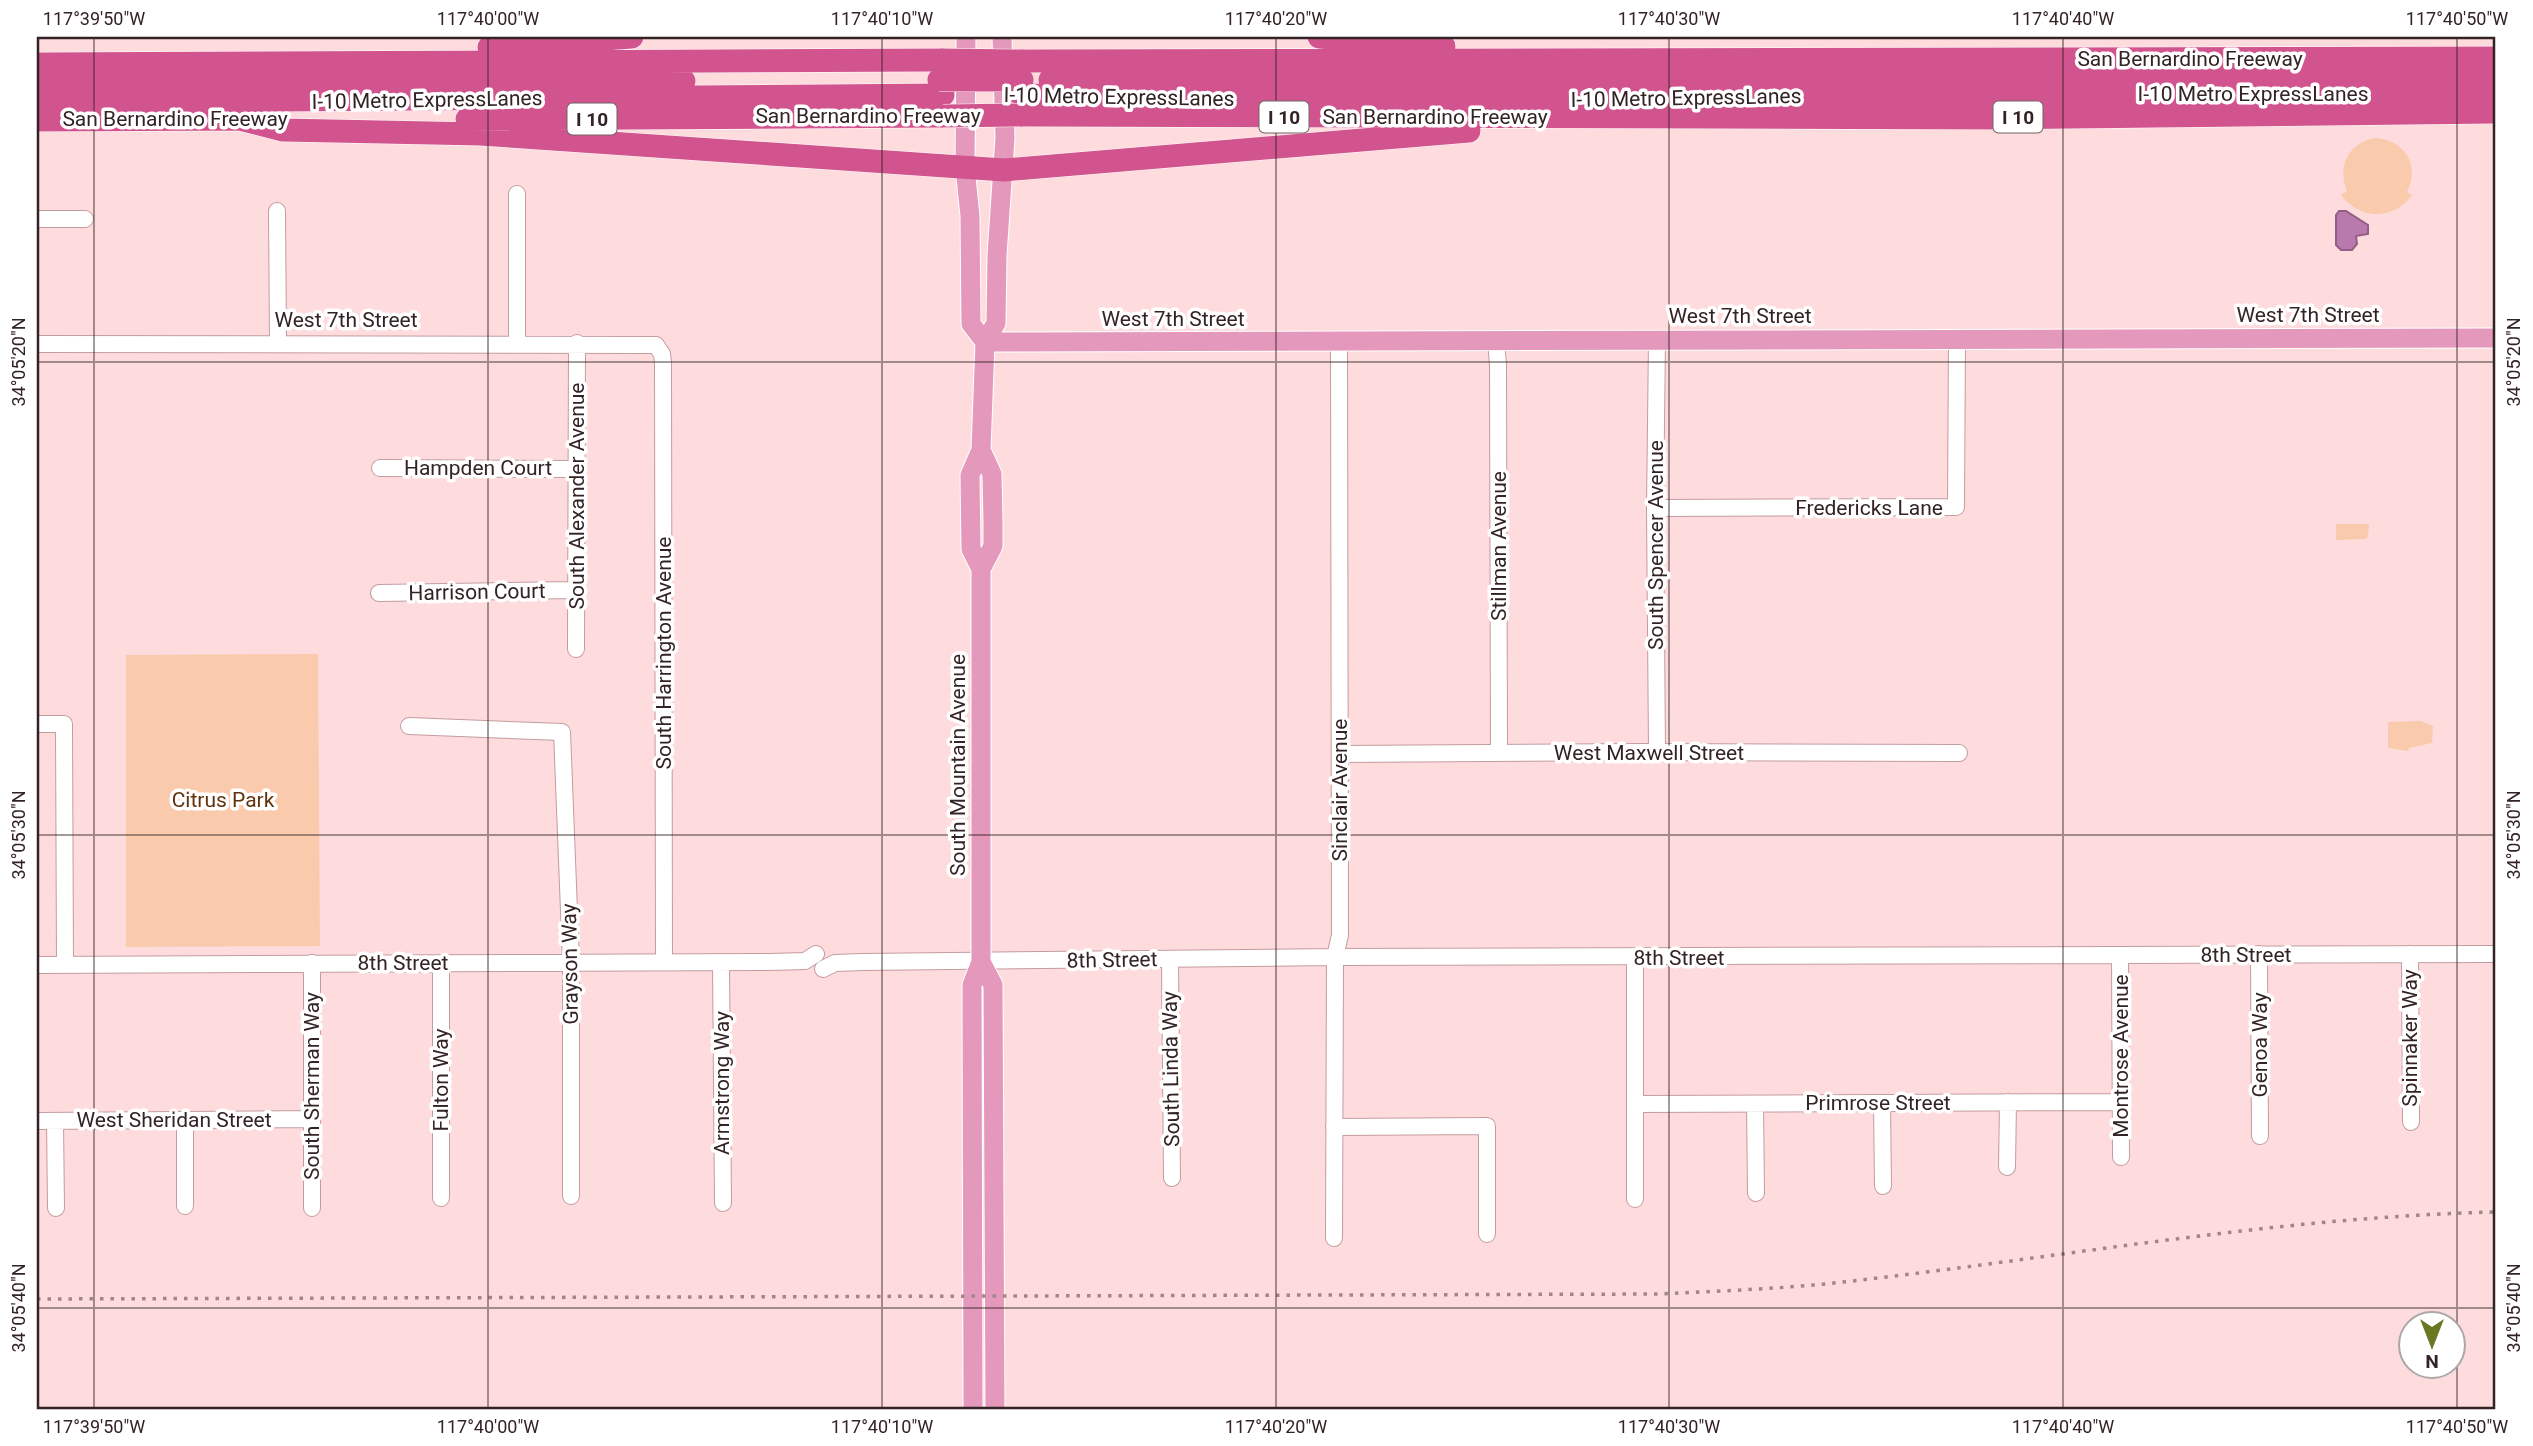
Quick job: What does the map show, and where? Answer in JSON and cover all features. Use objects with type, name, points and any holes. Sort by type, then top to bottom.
[{"type":"highway","points":[[329,61],[357,50],[461,49],[632,37]]},
{"type":"highway","points":[[1320,37],[1437,46],[1577,46],[1646,61]]},
{"type":"highway","points":[[1356,60],[1455,79]]},
{"type":"highway","name":"San Bernardino Freeway","points":[[37,120],[572,119],[942,88],[1021,88],[1356,60],[1646,61],[2492,85]]},
{"type":"highway","name":"San Bernardino Freeway","points":[[37,64],[329,61],[773,62],[942,88],[1021,88],[1301,117],[2003,117],[2492,85]]},
{"type":"highway","points":[[490,82],[773,62]]},
{"type":"highway","name":"I-10 Metro ExpressLanes","points":[[1021,88],[1455,79],[2492,85]]},
{"type":"highway","name":"I-10 Metro ExpressLanes","points":[[37,85],[490,82],[942,88]]},
{"type":"highway","name":"I-10 Metro ExpressLanes","points":[[1021,88],[1432,100],[2492,85]]},
{"type":"highway","name":"I-10 Metro ExpressLanes","points":[[37,102],[786,95],[942,88]]},
{"type":"highway","points":[[442,100],[572,119]]},
{"type":"highway","points":[[1301,117],[1432,100]]},
{"type":"highway","points":[[240,119],[283,130],[410,130],[1004,170],[1504,130],[1547,117]]},
{"type":"main road","name":"South Mountain Avenue","points":[[966,37],[965,168],[970,216],[971,324],[985,342]]},
{"type":"main road","name":"South Mountain Avenue","points":[[973,1409],[972,985],[981,962],[981,569],[993,547],[992,474],[981,450],[985,342],[996,323],[997,244],[1004,170],[1002,37]]},
{"type":"main road","name":"West 7th Street","points":[[985,342],[2496,338]]},
{"type":"main road","name":"South Mountain Avenue","points":[[981,962],[993,985],[995,1409]]},
{"type":"main road","points":[[972,1057],[983,1087],[984,1108],[987,1115],[994,1119]]},
{"type":"main road","points":[[972,1127],[981,1128],[985,1134],[986,1234],[989,1249],[996,1260]]},
{"type":"main road","points":[[973,1327],[984,1359],[984,1409]]},
{"type":"street","points":[[517,194],[517,343]]},
{"type":"street","points":[[277,211],[278,343]]},
{"type":"street","points":[[37,219],[85,219]]},
{"type":"street","name":"Fredericks Lane","points":[[1655,508],[1956,508],[1957,338]]},
{"type":"street","name":"South Spencer Avenue","points":[[1657,339],[1657,752]]},
{"type":"street","name":"Stillman Avenue","points":[[1496,340],[1499,752]]},
{"type":"street","name":"Sinclair Avenue","points":[[1334,1238],[1335,957],[1340,935],[1339,341]]},
{"type":"street","name":"West 7th Street","points":[[37,344],[656,345]]},
{"type":"street","name":"South Alexander Avenue","points":[[576,649],[577,344]]},
{"type":"street","name":"South Harrington Avenue","points":[[656,345],[662,354],[663,363],[664,962]]},
{"type":"street","name":"Hampden Court","points":[[380,468],[577,469]]},
{"type":"street","name":"Harrison Court","points":[[379,593],[576,590]]},
{"type":"street","points":[[37,724],[64,724],[65,965]]},
{"type":"street","name":"Grayson Way","points":[[409,726],[562,732],[571,962],[571,1196]]},
{"type":"street","name":"West Maxwell Street","points":[[1340,754],[1959,753]]},
{"type":"street","name":"8th Street","points":[[769,962],[779,954],[853,954],[862,962]]},
{"type":"street","name":"Genoa Way","points":[[2259,954],[2260,1136]]},
{"type":"street","name":"Spinnaker Way","points":[[2410,954],[2411,1122]]},
{"type":"street","name":"8th Street","points":[[37,965],[769,962],[779,969],[852,970],[862,962],[1335,957],[2496,954]]},
{"type":"street","name":"Montrose Avenue","points":[[2120,956],[2122,1157]]},
{"type":"street","points":[[1635,958],[1635,1199]]},
{"type":"street","name":"South Linda Way","points":[[1170,960],[1172,1178]]},
{"type":"street","name":"Armstrong Way","points":[[721,962],[723,1203]]},
{"type":"street","name":"South Sherman Way","points":[[312,963],[312,1208]]},
{"type":"street","name":"Fulton Way","points":[[441,963],[441,1198]]},
{"type":"street","points":[[2007,1167],[2008,1102]]},
{"type":"street","name":"Primrose Street","points":[[1635,1104],[2121,1102]]},
{"type":"street","points":[[1882,1103],[1882,1186]]},
{"type":"street","points":[[1755,1104],[1756,1193]]},
{"type":"street","name":"West Sheridan Street","points":[[37,1121],[312,1119]]},
{"type":"street","points":[[185,1120],[185,1206]]},
{"type":"street","points":[[55,1121],[55,1208]]},
{"type":"street","points":[[1334,1128],[1487,1126],[1487,1234]]},
{"type":"green space","points":[[2374,138],[2394,143],[2401,148],[2411,163],[2412,172],[2407,192],[2412,195],[2396,209],[2376,214],[2357,209],[2341,195],[2347,191],[2343,173],[2347,157],[2357,145]]},
{"type":"green space","points":[[2336,524],[2369,524],[2368,536],[2366,539],[2336,540]]},
{"type":"green space","name":"Citrus Park","points":[[318,654],[320,946],[126,947],[126,655]]},
{"type":"green space","points":[[2421,721],[2433,726],[2432,743],[2409,748],[2408,751],[2388,748],[2388,722]]},
{"type":"shaded area","points":[[2339,211],[2346,211],[2368,225],[2368,234],[2356,236],[2357,244],[2352,250],[2341,250],[2336,245],[2336,215]]},
{"type":"railway","points":[[37,1299],[1660,1294],[1834,1283],[2247,1230],[2496,1212]]}]
